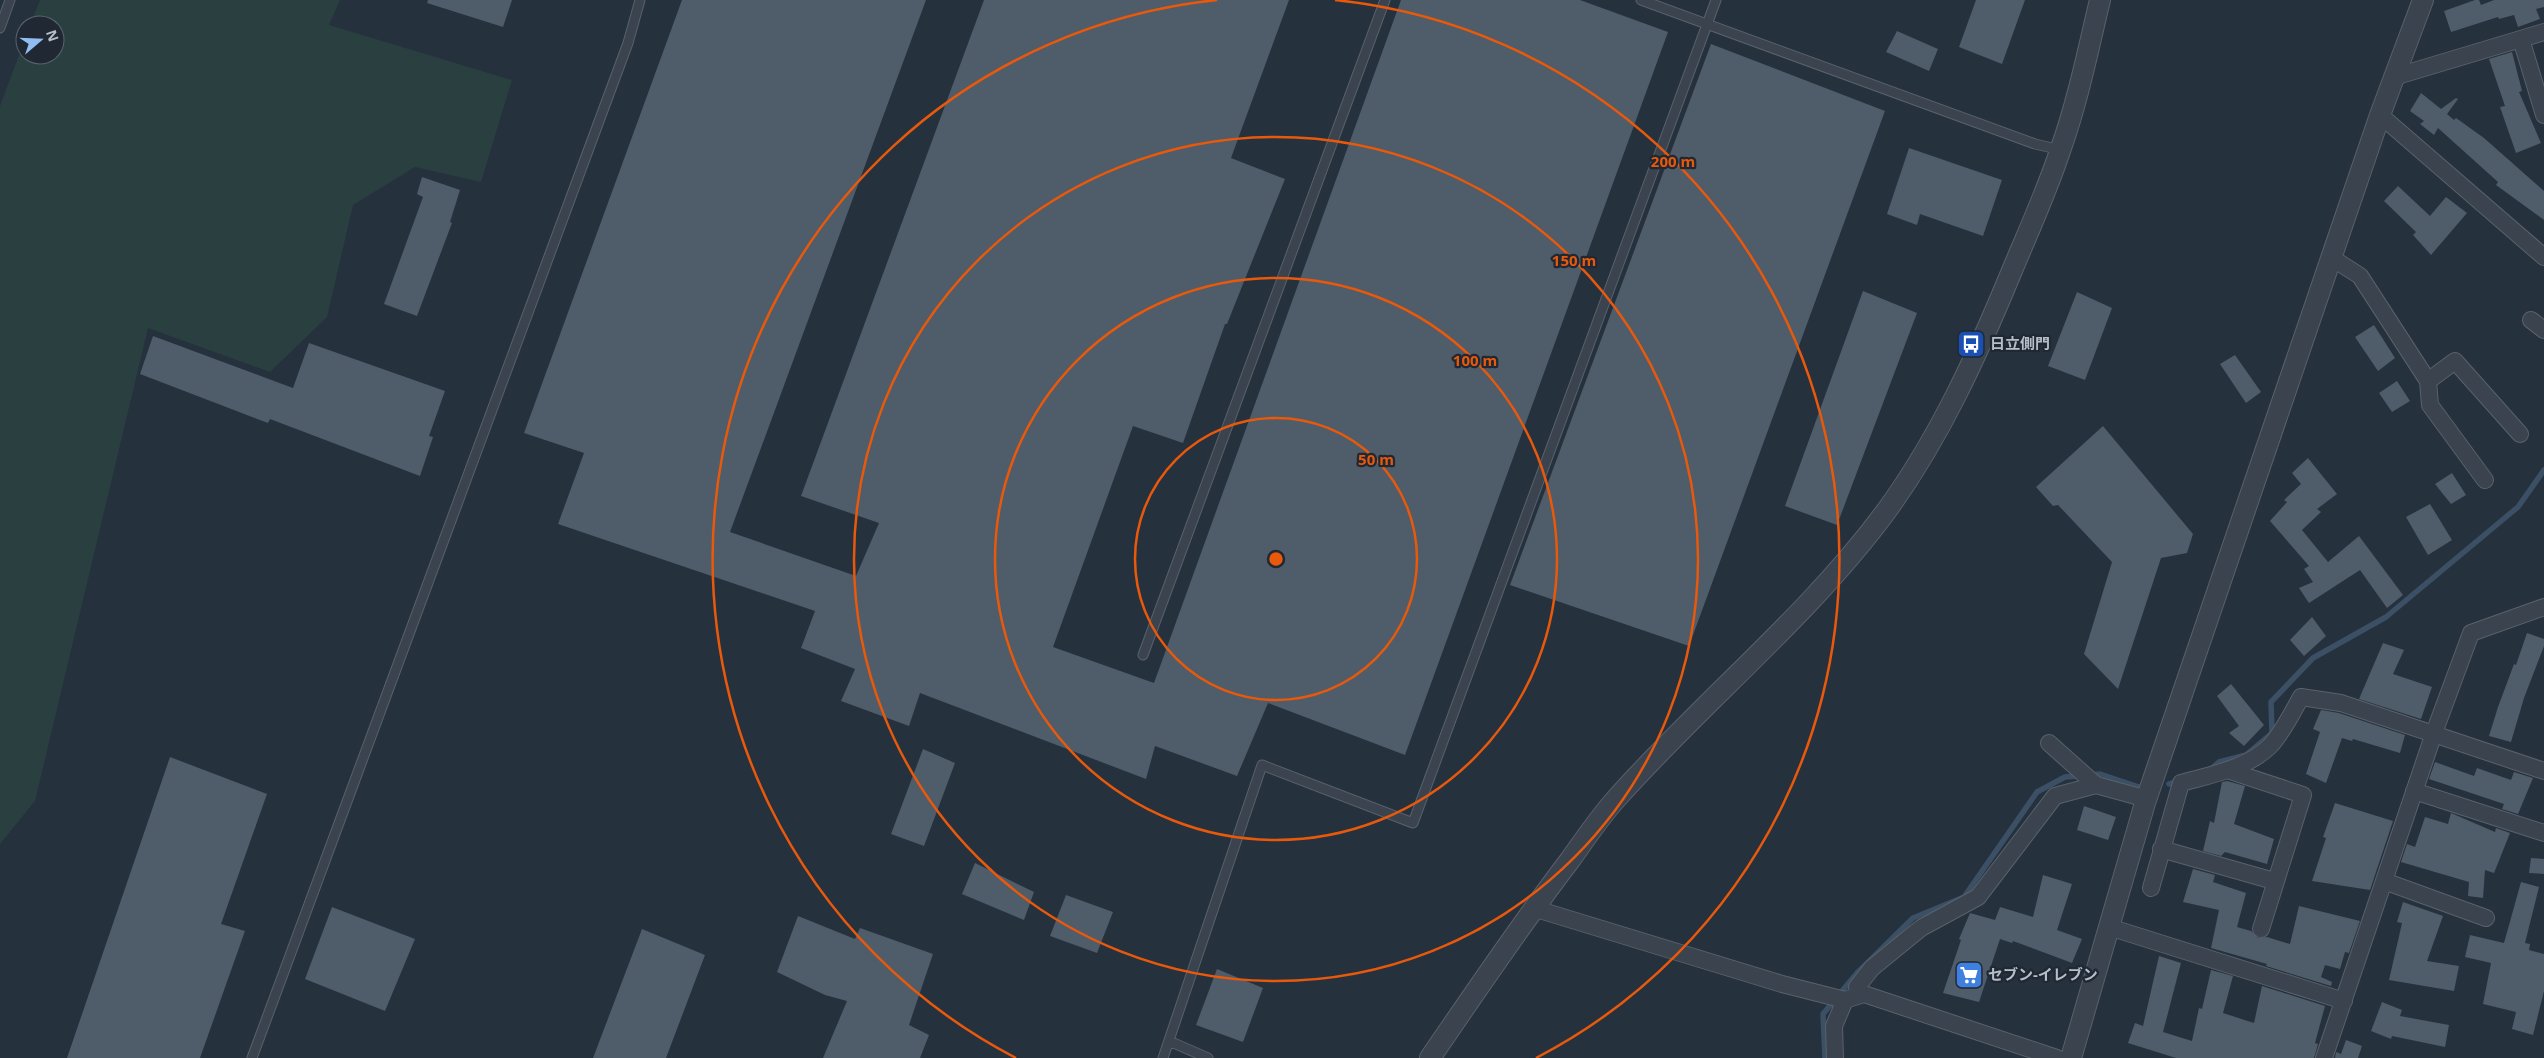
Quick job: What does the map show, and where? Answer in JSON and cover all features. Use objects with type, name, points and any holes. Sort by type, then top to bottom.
[{"type":"street","points":[[1430,1058],[1533,908],[1614,801],[1710,699],[1779,633],[1840,568],[1888,510],[1953,404],[1986,332],[2061,150],[2082,80],[2100,0]]},
{"type":"street","points":[[2072,1058],[2147,798],[2380,115],[2424,0]]},
{"type":"street","points":[[2394,77],[2544,32]]},
{"type":"street","points":[[2521,38],[2544,115]]},
{"type":"street","points":[[2380,115],[2544,257]]},
{"type":"street","points":[[2332,258],[2360,276],[2428,381],[2430,405],[2486,480]]},
{"type":"street","points":[[2531,320],[2544,330]]},
{"type":"street","points":[[2428,381],[2455,361],[2520,434]]},
{"type":"street","points":[[2324,1058],[2434,733],[2471,633],[2544,607]]},
{"type":"street","points":[[2151,888],[2181,783],[2227,770],[2257,755],[2270,746],[2301,697],[2341,703],[2544,770]]},
{"type":"street","points":[[2049,743],[2095,784],[2147,798]]},
{"type":"street","points":[[2227,770],[2303,795],[2274,881],[2262,929]]},
{"type":"street","points":[[1835,1058],[1834,1026],[1857,987],[1872,968],[1914,933],[1978,897],[2055,796],[2095,784]]},
{"type":"street","points":[[2414,791],[2544,833]]},
{"type":"street","points":[[2161,849],[2274,881]]},
{"type":"street","points":[[2384,882],[2486,918]]},
{"type":"street","points":[[1533,908],[1782,984],[1850,998],[1864,994],[2057,1058]]},
{"type":"street","points":[[2109,927],[2344,1001]]},
{"type":"lane","points":[[0,28],[10,0]]},
{"type":"lane","points":[[252,1058],[628,43],[640,0]]},
{"type":"lane","points":[[1143,655],[1385,0]]},
{"type":"lane","points":[[1641,0],[2035,144],[2061,150]]},
{"type":"lane","points":[[1163,1058],[1262,765],[1413,823],[1716,0]]},
{"type":"lane","points":[[1169,1041],[1208,1058]]},
{"type":"green space","points":[[40,0],[340,0],[329,25],[512,80],[481,182],[415,167],[353,205],[327,317],[270,372],[148,328],[35,801],[0,844],[0,106],[15,65],[65,65],[65,15],[34,15]]},
{"type":"building","points":[[428,0],[512,0],[503,27],[427,3]]},
{"type":"building","points":[[682,0],[926,0],[730,532],[856,576],[879,523],[801,496],[984,0],[1289,0],[1231,158],[1285,179],[1227,324],[1225,324],[1183,443],[1133,426],[1053,647],[1154,683],[1401,0],[1580,0],[1668,32],[1405,755],[1268,703],[1237,776],[1155,746],[1146,779],[920,693],[909,726],[841,701],[855,669],[801,648],[815,611],[558,524],[584,453],[524,433]]},
{"type":"building","points":[[1976,0],[2025,0],[2002,64],[1959,47]]},
{"type":"building","points":[[2479,0],[2481,5],[2494,0],[2544,0],[2544,7],[2536,9],[2540,19],[2518,27],[2514,15],[2499,19],[2498,17],[2451,32],[2444,11]]},
{"type":"building","points":[[1897,31],[1938,49],[1929,71],[1886,52]]},
{"type":"building","points":[[1711,44],[1885,111],[1689,646],[1510,585]]},
{"type":"building","points":[[2512,52],[2522,91],[2519,92],[2541,143],[2516,153],[2500,107],[2505,106],[2489,59]]},
{"type":"building","points":[[2421,93],[2441,109],[2456,98],[2458,99],[2447,114],[2454,120],[2456,118],[2484,138],[2544,191],[2544,220],[2496,185],[2498,182],[2438,128],[2434,135],[2420,124],[2424,121],[2410,111]]},
{"type":"building","points":[[1909,148],[2002,180],[1983,236],[1920,214],[1917,225],[1887,214]]},
{"type":"building","points":[[422,177],[460,190],[450,222],[452,223],[417,316],[384,304],[423,197],[417,194]]},
{"type":"building","points":[[2398,186],[2430,216],[2446,197],[2467,213],[2431,255],[2413,235],[2416,232],[2384,201]]},
{"type":"building","points":[[1863,291],[1917,313],[1837,525],[1785,506]]},
{"type":"building","points":[[2077,292],[2112,308],[2085,380],[2048,366]]},
{"type":"building","points":[[2374,325],[2395,358],[2378,371],[2355,337]]},
{"type":"building","points":[[153,336],[293,388],[309,343],[445,391],[429,436],[433,437],[420,476],[270,419],[268,423],[140,374]]},
{"type":"building","points":[[2235,355],[2261,392],[2246,403],[2220,364]]},
{"type":"building","points":[[2397,381],[2410,401],[2392,412],[2379,393]]},
{"type":"building","points":[[2103,426],[2193,534],[2187,553],[2161,558],[2118,689],[2084,654],[2112,562],[2058,505],[2053,506],[2036,487]]},
{"type":"building","points":[[2308,458],[2337,494],[2317,509],[2321,512],[2302,530],[2328,562],[2359,536],[2403,595],[2387,608],[2360,570],[2309,603],[2299,588],[2313,582],[2304,569],[2309,566],[2270,521],[2287,502],[2284,500],[2301,484],[2292,473]]},
{"type":"building","points":[[2452,473],[2466,495],[2451,504],[2435,484]]},
{"type":"building","points":[[2430,504],[2452,540],[2428,555],[2406,517]]},
{"type":"building","points":[[2312,617],[2326,636],[2304,656],[2290,640]]},
{"type":"building","points":[[2527,633],[2544,639],[2544,646],[2524,698],[2511,742],[2489,736],[2498,707]]},
{"type":"building","points":[[2383,643],[2404,650],[2393,674],[2432,687],[2421,719],[2359,699]]},
{"type":"building","points":[[2231,684],[2264,725],[2244,746],[2229,733],[2239,726],[2217,696]]},
{"type":"building","points":[[2321,710],[2339,713],[2405,735],[2400,753],[2353,739],[2352,741],[2342,738],[2326,783],[2306,774],[2320,732],[2313,729]]},
{"type":"building","points":[[923,749],[955,763],[924,846],[891,834]]},
{"type":"building","points":[[170,757],[267,794],[221,924],[245,931],[200,1058],[67,1058]]},
{"type":"building","points":[[2435,762],[2474,776],[2477,768],[2511,780],[2514,772],[2533,778],[2518,814],[2502,809],[2504,804],[2429,779]]},
{"type":"building","points":[[2227,781],[2245,786],[2234,824],[2274,839],[2267,864],[2225,852],[2221,856],[2203,851],[2210,821],[2214,823],[2222,782]]},
{"type":"building","points":[[2335,803],[2393,821],[2370,890],[2312,881],[2326,838],[2323,837]]},
{"type":"building","points":[[2084,806],[2116,817],[2108,840],[2077,830]]},
{"type":"building","points":[[2451,813],[2495,832],[2496,828],[2510,833],[2494,873],[2485,870],[2483,898],[2468,896],[2469,882],[2401,862],[2407,844],[2415,847],[2425,817],[2448,824]]},
{"type":"building","points":[[2531,858],[2544,859],[2544,874],[2529,873]]},
{"type":"building","points":[[975,863],[1034,892],[1024,920],[962,894]]},
{"type":"building","points":[[2193,869],[2215,875],[2213,882],[2246,893],[2237,927],[2251,931],[2258,938],[2267,937],[2290,944],[2299,906],[2360,921],[2349,953],[2345,952],[2340,969],[2325,965],[2321,977],[2332,982],[2331,986],[2266,966],[2267,964],[2211,948],[2219,910],[2183,902]]},
{"type":"building","points":[[2043,875],[2072,884],[2057,930],[2082,939],[2072,963],[2013,941],[2012,943],[2000,939],[1979,1002],[1943,993],[1961,940],[1959,939],[1970,913],[1995,920],[2000,907],[2033,917]]},
{"type":"building","points":[[2521,882],[2539,887],[2525,943],[2530,944],[2529,950],[2544,954],[2544,991],[2533,1035],[2512,1029],[2516,1012],[2483,1004],[2491,963],[2465,957],[2470,935],[2504,943]]},
{"type":"building","points":[[1066,895],[1113,912],[1097,953],[1050,936]]},
{"type":"building","points":[[2403,902],[2443,916],[2427,961],[2459,966],[2454,991],[2389,980],[2402,923],[2397,922]]},
{"type":"building","points":[[332,907],[415,939],[385,1011],[305,979]]},
{"type":"building","points":[[798,916],[855,939],[860,928],[933,954],[909,1025],[929,1035],[920,1058],[823,1058],[847,1001],[825,995],[777,972]]},
{"type":"building","points":[[642,929],[705,955],[666,1058],[593,1058]]},
{"type":"building","points":[[2159,956],[2181,963],[2163,1032],[2192,1041],[2199,1008],[2202,1009],[2211,970],[2233,976],[2223,1013],[2254,1023],[2262,986],[2325,1006],[2315,1043],[2318,1044],[2314,1058],[2176,1058],[2128,1043],[2135,1023],[2143,1026]]},
{"type":"building","points":[[1217,969],[1263,988],[1243,1042],[1196,1025]]},
{"type":"building","points":[[2382,1002],[2402,1010],[2400,1016],[2449,1025],[2445,1047],[2392,1036],[2391,1039],[2371,1031]]},
{"type":"building","points":[[2346,1040],[2362,1046],[2358,1058],[2335,1058],[2336,1052],[2341,1054]]},
{"type":"waterway","points":[[2211,769],[2219,762],[2246,755],[2272,733],[2271,702],[2313,658],[2386,617],[2518,507],[2544,470]]},
{"type":"waterway","points":[[2090,775],[2100,774],[2145,789]]},
{"type":"waterway","points":[[1825,1058],[1823,1014],[1857,973],[1913,918],[1964,897],[2037,792],[2065,777],[2080,776]]},
{"type":"waterway","points":[[2169,784],[2180,781]]},
{"type":"place","name":"日立側門","points":[[1971,344]]},
{"type":"place","name":"セブン-イレブン","points":[[1969,975]]}]
